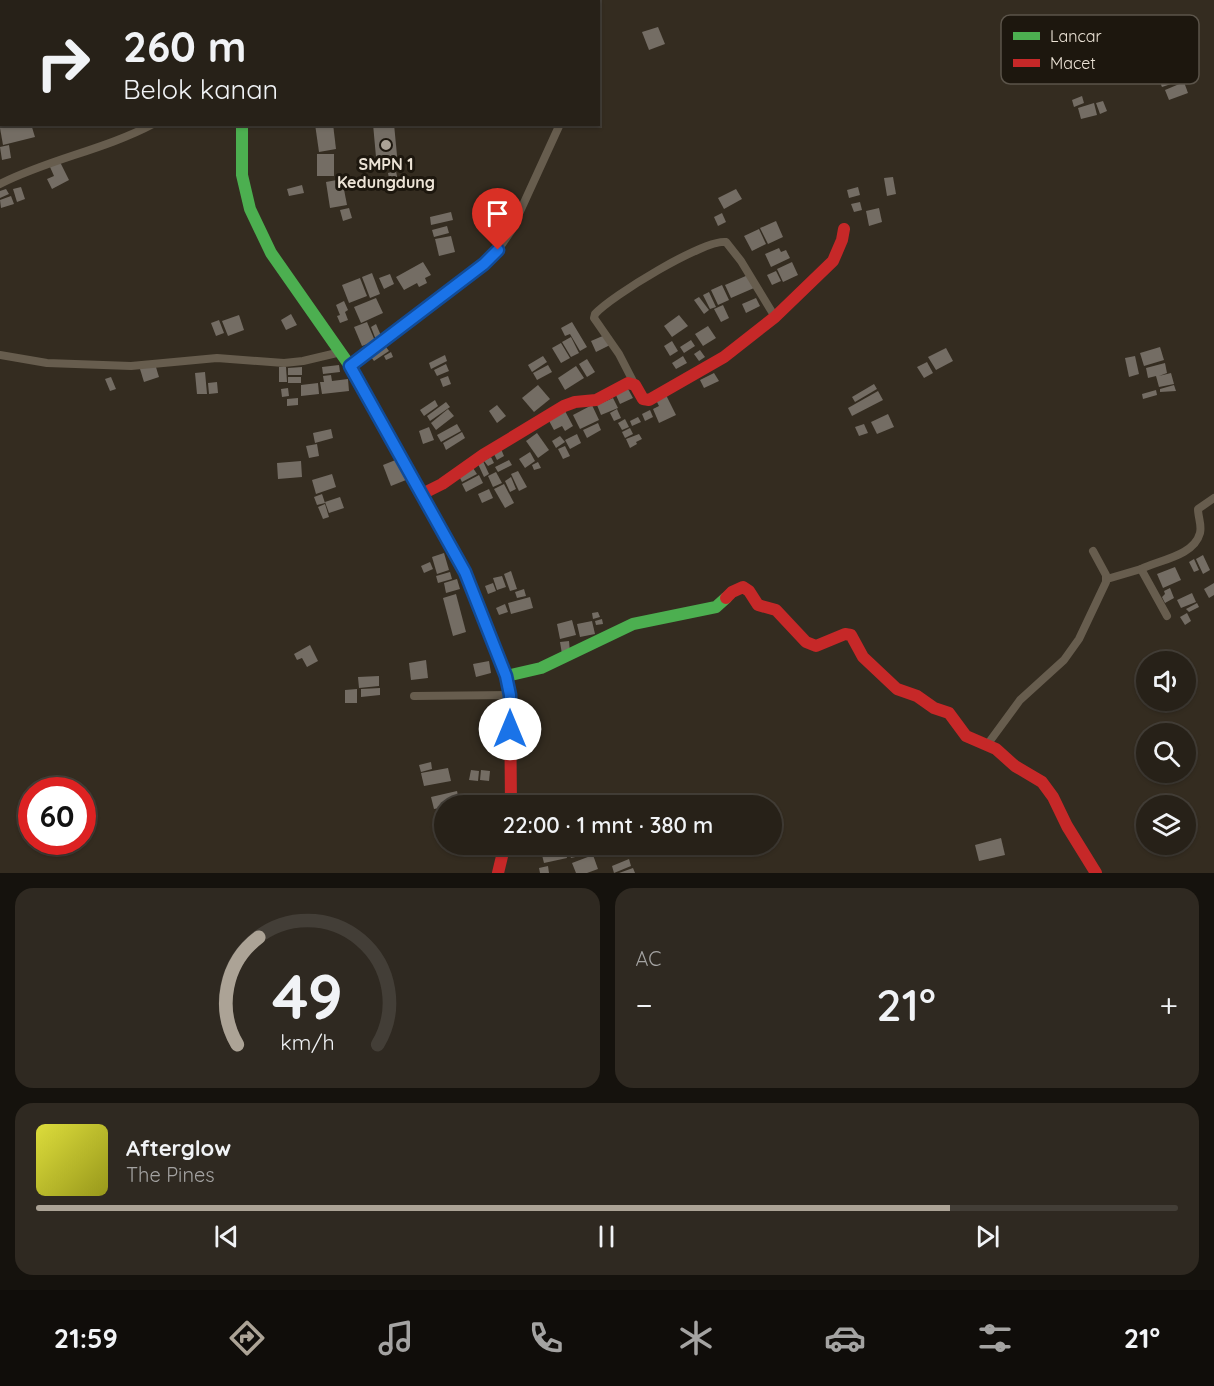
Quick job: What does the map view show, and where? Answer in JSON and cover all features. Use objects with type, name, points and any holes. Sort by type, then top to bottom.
[{"type":"street","points":[[0,184],[19,174],[128,137],[149,126]]},
{"type":"street","points":[[242,126],[242,176],[250,209],[271,253],[350,366],[465,572],[506,676],[510,695],[511,795]]},
{"type":"street","points":[[350,366],[458,285],[498,250],[525,202],[559,126]]},
{"type":"street","points":[[775,317],[741,261],[726,242],[718,242],[699,249],[641,280],[595,314],[594,318],[619,354],[643,399],[653,399],[724,357],[775,317],[833,261],[844,229]]},
{"type":"street","points":[[0,355],[47,363],[131,366],[217,358],[284,363],[341,352]]},
{"type":"street","points":[[422,494],[442,484],[483,455],[564,406],[575,402],[596,400],[626,383],[635,385]]},
{"type":"street","points":[[987,745],[1020,700],[1064,660],[1079,639],[1107,579],[1177,555],[1195,543],[1201,528],[1198,509],[1214,498]]},
{"type":"street","points":[[1092,551],[1107,579]]},
{"type":"street","points":[[1141,569],[1167,616]]},
{"type":"street","points":[[506,676],[541,668],[633,624],[716,607],[732,592],[743,587],[762,607],[776,610],[806,642],[816,646],[844,634],[851,635],[863,657],[897,689],[917,696],[934,708],[949,713],[966,735],[996,749],[1015,766],[1035,778],[1048,789],[1067,826],[1096,873]]},
{"type":"street","points":[[414,696],[510,695]]},
{"type":"street","points":[[498,873],[502,855]]},
{"type":"building","points":[[658,27],[665,44],[649,50],[642,32]]},
{"type":"building","points":[[1185,84],[1188,93],[1169,100],[1165,90]]},
{"type":"building","points":[[1082,96],[1084,103],[1074,107],[1072,100]]},
{"type":"building","points":[[1103,101],[1107,111],[1100,114],[1096,103]]},
{"type":"building","points":[[1094,103],[1097,115],[1081,119],[1078,108]]},
{"type":"building","points":[[32,126],[35,137],[3,145],[0,128]]},
{"type":"building","points":[[315,126],[333,126],[336,149],[319,152]]},
{"type":"building","name":"SMPN 1 Kedungdung","points":[[373,126],[394,126],[398,166],[377,168]]},
{"type":"building","points":[[9,145],[11,158],[2,160],[0,147]]},
{"type":"building","points":[[317,154],[334,154],[334,176],[317,176]]},
{"type":"building","points":[[60,162],[69,180],[52,189],[47,179],[54,176],[50,167]]},
{"type":"building","points":[[396,171],[398,182],[390,184],[388,173]]},
{"type":"building","points":[[893,177],[896,194],[887,196],[884,178]]},
{"type":"building","points":[[342,179],[347,205],[330,208],[326,182]]},
{"type":"building","points":[[302,185],[304,193],[289,196],[287,189]]},
{"type":"building","points":[[21,187],[25,199],[17,202],[13,189]]},
{"type":"building","points":[[858,187],[860,195],[849,198],[847,190]]},
{"type":"building","points":[[6,189],[9,194],[0,198],[0,191]]},
{"type":"building","points":[[736,189],[742,199],[724,209],[718,198]]},
{"type":"building","points":[[11,196],[14,204],[1,208],[0,200]]},
{"type":"building","points":[[860,202],[862,210],[854,212],[851,204]]},
{"type":"building","points":[[349,208],[352,218],[343,221],[340,210]]},
{"type":"building","points":[[879,208],[882,222],[869,226],[866,211]]},
{"type":"building","points":[[451,212],[453,220],[431,225],[430,217]]},
{"type":"building","points":[[722,213],[726,222],[718,226],[714,217]]},
{"type":"building","points":[[776,221],[783,237],[768,244],[760,228]]},
{"type":"building","points":[[447,226],[449,233],[434,237],[432,230]]},
{"type":"building","points":[[759,229],[766,244],[752,251],[744,236]]},
{"type":"building","points":[[451,236],[455,252],[439,256],[435,239]]},
{"type":"building","points":[[779,248],[781,252],[786,250],[790,258],[771,267],[765,254]]},
{"type":"building","points":[[423,262],[431,275],[425,278],[427,283],[419,287],[417,283],[404,290],[396,277]]},
{"type":"building","points":[[792,262],[798,275],[783,282],[777,269]]},
{"type":"building","points":[[776,271],[781,281],[772,285],[767,275]]},
{"type":"building","points":[[372,273],[380,294],[370,298],[362,277]]},
{"type":"building","points":[[390,274],[394,284],[384,289],[379,278]]},
{"type":"building","points":[[748,275],[754,288],[731,298],[725,285]]},
{"type":"building","points":[[360,278],[367,296],[349,303],[342,285]]},
{"type":"building","points":[[722,285],[729,300],[718,305],[711,290]]},
{"type":"building","points":[[709,292],[716,307],[710,309],[703,295]]},
{"type":"building","points":[[699,297],[709,310],[704,314],[694,300]]},
{"type":"building","points":[[376,298],[383,313],[361,323],[354,307]]},
{"type":"building","points":[[756,298],[760,306],[746,313],[742,304]]},
{"type":"building","points":[[344,301],[348,310],[345,312],[348,320],[340,323],[336,305]]},
{"type":"building","points":[[723,305],[729,318],[721,322],[714,309]]},
{"type":"building","points":[[291,314],[297,325],[286,330],[281,320]]},
{"type":"building","points":[[239,315],[244,330],[228,336],[222,321]]},
{"type":"building","points":[[679,315],[688,326],[672,337],[664,326]]},
{"type":"building","points":[[219,320],[224,333],[216,336],[211,323]]},
{"type":"building","points":[[367,322],[375,341],[362,346],[354,327]]},
{"type":"building","points":[[572,322],[587,347],[580,351],[570,334],[565,336],[561,328]]},
{"type":"building","points":[[376,324],[382,338],[376,340],[371,327]]},
{"type":"building","points":[[708,326],[716,338],[703,346],[695,334]]},
{"type":"building","points":[[605,335],[610,345],[596,352],[591,341]]},
{"type":"building","points":[[571,337],[579,353],[571,357],[562,342]]},
{"type":"building","points":[[691,340],[695,346],[684,353],[680,347]]},
{"type":"building","points":[[672,341],[678,351],[670,356],[664,346]]},
{"type":"building","points":[[383,343],[389,351],[374,361],[368,353]]},
{"type":"building","points":[[561,343],[570,358],[561,363],[552,348]]},
{"type":"building","points":[[1160,347],[1164,360],[1144,366],[1140,353]]},
{"type":"building","points":[[946,348],[953,361],[936,370],[928,357]]},
{"type":"building","points":[[700,350],[705,357],[699,361],[694,354]]},
{"type":"building","points":[[391,352],[393,357],[386,360],[384,356]]},
{"type":"building","points":[[445,355],[447,361],[431,369],[429,363]]},
{"type":"building","points":[[543,356],[547,362],[532,372],[528,365]]},
{"type":"building","points":[[683,356],[687,363],[676,369],[672,363]]},
{"type":"building","points":[[1135,356],[1139,374],[1129,377],[1125,358]]},
{"type":"building","points":[[587,359],[595,372],[587,377],[579,364]]},
{"type":"building","points":[[927,362],[933,373],[924,378],[917,367]]},
{"type":"building","points":[[1165,363],[1167,373],[1159,376],[1171,373],[1174,384],[1159,387],[1156,376],[1148,378],[1146,368]]},
{"type":"building","points":[[155,364],[159,377],[144,382],[140,369]]},
{"type":"building","points":[[446,364],[449,371],[437,376],[434,370]]},
{"type":"building","points":[[339,365],[340,372],[323,374],[322,367]]},
{"type":"building","points":[[548,365],[552,372],[537,380],[533,373]]},
{"type":"building","points":[[576,366],[584,378],[565,390],[558,378]]},
{"type":"building","points":[[279,367],[286,367],[287,382],[279,382]]},
{"type":"building","points":[[302,367],[302,375],[288,375],[288,368]]},
{"type":"building","points":[[205,372],[207,394],[197,394],[195,373]]},
{"type":"building","points":[[714,373],[719,381],[704,388],[700,380]]},
{"type":"building","points":[[331,375],[332,381],[348,379],[349,391],[322,394],[320,382],[324,382],[323,376]]},
{"type":"building","points":[[448,376],[451,384],[443,387],[440,379]]},
{"type":"building","points":[[111,377],[116,389],[110,391],[105,379]]},
{"type":"building","points":[[288,377],[301,377],[301,383],[288,383]]},
{"type":"building","points":[[217,382],[218,393],[209,394],[208,383]]},
{"type":"building","points":[[318,383],[319,394],[301,396],[301,385]]},
{"type":"building","points":[[874,384],[877,389],[855,402],[852,397]]},
{"type":"building","points":[[538,385],[550,399],[534,412],[522,398]]},
{"type":"building","points":[[1174,385],[1176,391],[1160,392],[1160,389]]},
{"type":"building","points":[[627,387],[633,398],[620,404],[615,393]]},
{"type":"building","points":[[288,388],[289,396],[282,397],[281,389]]},
{"type":"building","points":[[1156,390],[1157,395],[1143,399],[1142,394]]},
{"type":"building","points":[[878,391],[883,400],[852,416],[848,408]]},
{"type":"building","points":[[666,395],[676,415],[659,423],[653,409],[659,406],[656,400]]},
{"type":"building","points":[[298,398],[298,405],[287,406],[287,399]]},
{"type":"building","points":[[613,398],[618,408],[601,415],[597,405]]},
{"type":"building","points":[[435,400],[438,406],[424,416],[420,410]]},
{"type":"building","points":[[446,402],[450,407],[430,421],[427,416]]},
{"type":"building","points":[[497,405],[506,416],[497,423],[489,411]]},
{"type":"building","points":[[592,405],[599,420],[580,429],[573,415]]},
{"type":"building","points":[[448,409],[454,416],[436,430],[431,423]]},
{"type":"building","points":[[617,409],[621,418],[614,421],[610,413]]},
{"type":"building","points":[[650,410],[653,417],[645,421],[642,414]]},
{"type":"building","points":[[565,411],[573,426],[565,431],[562,426],[554,430],[548,419]]},
{"type":"building","points":[[888,414],[894,427],[877,434],[871,422]]},
{"type":"building","points":[[638,417],[641,422],[632,426],[630,421]]},
{"type":"building","points":[[625,419],[629,427],[622,430],[618,423]]},
{"type":"building","points":[[598,423],[601,430],[587,438],[583,430]]},
{"type":"building","points":[[457,424],[461,431],[441,442],[437,435]]},
{"type":"building","points":[[864,424],[868,433],[859,436],[855,427]]},
{"type":"building","points":[[429,427],[434,440],[423,444],[419,431]]},
{"type":"building","points":[[630,428],[633,434],[625,438],[622,432]]},
{"type":"building","points":[[331,429],[333,438],[315,443],[313,433]]},
{"type":"building","points":[[462,432],[465,438],[446,450],[443,443]]},
{"type":"building","points":[[537,433],[549,450],[538,458],[526,441]]},
{"type":"building","points":[[577,434],[581,443],[570,449],[565,440]]},
{"type":"building","points":[[639,434],[642,439],[630,448],[626,439]]},
{"type":"building","points":[[560,436],[565,442],[556,448],[552,441]]},
{"type":"building","points":[[317,444],[319,456],[309,458],[306,446]]},
{"type":"building","points":[[565,446],[570,456],[563,459],[558,449]]},
{"type":"building","points":[[501,449],[504,456],[497,460],[493,452]]},
{"type":"building","points":[[530,452],[535,461],[525,468],[519,459]]},
{"type":"building","points":[[491,457],[494,463],[488,466],[484,461]]},
{"type":"building","points":[[398,459],[406,480],[391,486],[383,465]]},
{"type":"building","points":[[509,460],[512,465],[498,472],[495,467]]},
{"type":"building","points":[[301,461],[302,477],[278,479],[277,463]]},
{"type":"building","points":[[483,461],[489,474],[484,477],[478,464]]},
{"type":"building","points":[[538,462],[541,468],[534,470],[532,465]]},
{"type":"building","points":[[473,468],[477,474],[462,482],[459,476]]},
{"type":"building","points":[[518,471],[527,487],[519,491],[511,474]]},
{"type":"building","points":[[496,472],[502,483],[493,487],[488,476]]},
{"type":"building","points":[[332,474],[336,487],[316,494],[312,480]]},
{"type":"building","points":[[479,475],[483,483],[466,492],[462,484]]},
{"type":"building","points":[[511,477],[516,489],[510,492],[505,481]]},
{"type":"building","points":[[504,484],[514,503],[505,508],[494,489]]},
{"type":"building","points":[[489,489],[493,498],[482,503],[478,494]]},
{"type":"building","points":[[322,494],[325,503],[317,505],[314,497]]},
{"type":"building","points":[[340,497],[344,508],[329,513],[325,502]]},
{"type":"building","points":[[325,504],[329,517],[323,519],[318,507]]},
{"type":"building","points":[[444,553],[449,570],[437,574],[432,557]]},
{"type":"building","points":[[1203,555],[1210,570],[1203,574],[1196,559]]},
{"type":"building","points":[[1194,559],[1199,570],[1194,572],[1189,562]]},
{"type":"building","points":[[430,562],[433,569],[424,573],[421,566]]},
{"type":"building","points":[[1175,567],[1181,580],[1163,588],[1157,574]]},
{"type":"building","points":[[511,571],[517,589],[510,591],[504,574]]},
{"type":"building","points":[[450,572],[452,579],[438,583],[436,576]]},
{"type":"building","points":[[502,576],[506,587],[497,590],[493,578]]},
{"type":"building","points":[[457,579],[460,589],[446,593],[444,583]]},
{"type":"building","points":[[493,583],[496,591],[488,594],[485,586]]},
{"type":"building","points":[[1214,583],[1214,595],[1209,598],[1204,589]]},
{"type":"building","points":[[1170,588],[1174,598],[1165,603],[1162,597],[1165,594],[1164,591]]},
{"type":"building","points":[[524,589],[526,596],[517,598],[515,592]]},
{"type":"building","points":[[1192,593],[1196,602],[1181,608],[1177,600]]},
{"type":"building","points":[[456,594],[466,632],[453,636],[443,598]]},
{"type":"building","points":[[530,597],[533,608],[511,614],[508,603]]},
{"type":"building","points":[[1197,603],[1199,607],[1189,612],[1186,609]]},
{"type":"building","points":[[505,604],[508,612],[499,615],[496,608]]},
{"type":"building","points":[[598,612],[600,617],[593,619],[592,613]]},
{"type":"building","points":[[1187,613],[1191,621],[1185,625],[1180,617]]},
{"type":"building","points":[[602,619],[603,624],[596,625],[595,621]]},
{"type":"building","points":[[572,620],[576,635],[560,639],[557,624]]},
{"type":"building","points":[[592,621],[595,634],[580,637],[577,624]]},
{"type":"building","points":[[569,641],[570,653],[562,654],[560,642]]},
{"type":"building","points":[[310,645],[318,661],[307,667],[302,658],[297,660],[294,654]]},
{"type":"building","points":[[426,660],[428,678],[411,680],[409,663]]},
{"type":"building","points":[[489,661],[491,673],[476,677],[473,664]]},
{"type":"building","points":[[379,676],[379,686],[359,688],[358,677]]},
{"type":"building","points":[[380,688],[380,695],[361,697],[361,689]]},
{"type":"building","points":[[357,689],[357,703],[345,703],[345,690]]},
{"type":"building","points":[[431,762],[432,769],[421,772],[419,765]]},
{"type":"building","points":[[448,768],[451,781],[424,786],[421,773]]},
{"type":"building","points":[[471,770],[479,771],[478,781],[469,780]]},
{"type":"building","points":[[481,770],[490,771],[489,781],[480,780]]},
{"type":"building","points":[[457,791],[458,795],[440,795]]},
{"type":"building","points":[[1001,838],[1005,855],[979,861],[975,845]]},
{"type":"building","points":[[542,855],[566,855],[567,858],[544,863]]},
{"type":"building","points":[[593,855],[598,869],[587,873],[576,873],[572,863]]},
{"type":"building","points":[[629,859],[631,866],[614,873],[612,866]]},
{"type":"building","points":[[548,866],[549,873],[540,873],[539,868]]},
{"type":"building","points":[[633,868],[635,873],[619,873]]},
{"type":"traffic: fast","points":[[242,126],[242,175],[250,209],[271,253],[350,366],[381,422]]},
{"type":"traffic: fast","points":[[506,676],[541,668],[633,624],[716,607],[726,598]]},
{"type":"traffic: jam","points":[[422,494],[442,484],[483,455],[564,406],[575,402],[596,400],[628,383],[635,385],[643,399],[649,400],[724,357],[775,317],[833,261],[844,229]]},
{"type":"traffic: jam","points":[[381,422],[465,572],[506,676],[510,695],[511,795]]},
{"type":"traffic: jam","points":[[726,598],[743,587],[749,591],[758,605],[776,610],[806,642],[816,646],[845,634],[851,635],[863,657],[897,689],[917,696],[934,708],[949,713],[966,736],[996,749],[1015,766],[1042,782],[1053,797],[1067,826],[1096,873]]},
{"type":"traffic: jam","points":[[498,873],[502,855]]},
{"type":"place","name":"SMPN 1 Kedungdung","points":[[386,145]]},
{"type":"route","points":[[498,250],[484,264],[422,313],[350,366],[465,572],[506,676],[510,695],[510,729]]}]
